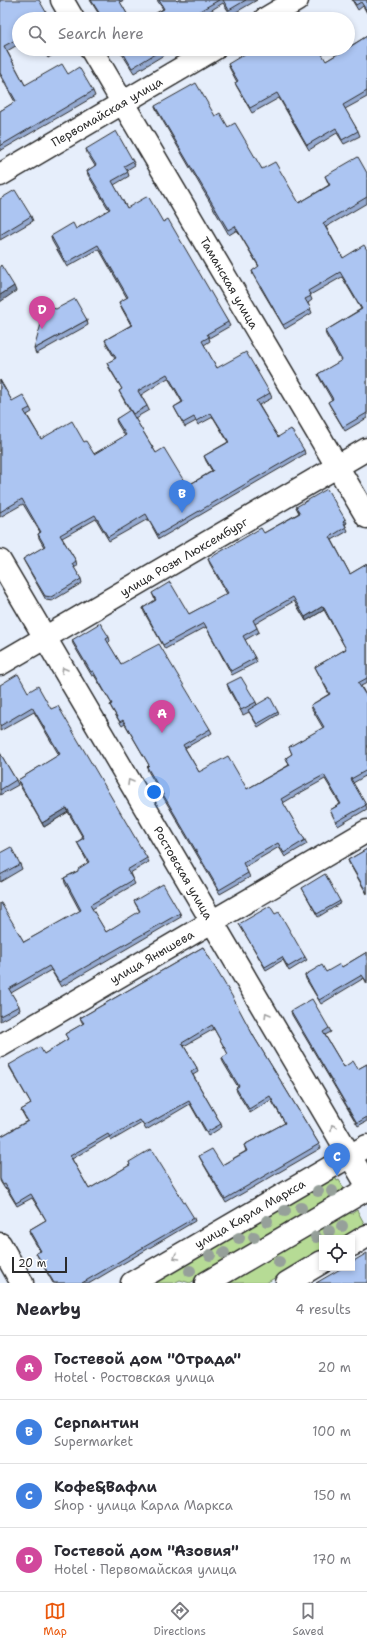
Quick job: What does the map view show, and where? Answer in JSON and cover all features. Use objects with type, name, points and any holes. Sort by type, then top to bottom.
[{"type":"street","points":[[62,0],[69,12]]},
{"type":"street","points":[[276,12],[297,0]]},
{"type":"street","name":"Таманская улица","points":[[95,56],[367,517]]},
{"type":"street","name":"Первомайская улица","points":[[0,175],[202,56]]},
{"type":"street","name":"улица Розы Люксембург","points":[[0,664],[367,449]]},
{"type":"street","name":"Ростовская улица","points":[[0,561],[212,922],[358,1151],[367,1185]]},
{"type":"street","name":"улица Янышева","points":[[0,1046],[367,831]]},
{"type":"street","name":"улица Карла Маркса","points":[[132,1283],[358,1151]]},
{"type":"street","points":[[206,1283],[367,1189]]},
{"type":"street","points":[[355,1243],[367,1236]]},
{"type":"street","points":[[0,1244],[22,1283]]},
{"type":"street","points":[[287,1283],[319,1264]]},
{"type":"green space","points":[[333,1173],[337,1181],[339,1180],[346,1192],[291,1222],[286,1222],[284,1224],[284,1228],[190,1283],[180,1280],[174,1283],[145,1283]]},
{"type":"green space","points":[[347,1208],[351,1214],[357,1210],[365,1225],[348,1235],[319,1235],[319,1252],[266,1283],[219,1283],[269,1259],[271,1256]]},
{"type":"building","points":[[0,0],[39,0],[46,12],[12,12],[12,42],[4,46],[25,85],[62,64],[68,74],[79,67],[93,91],[0,146],[0,111],[16,101],[0,73]]},
{"type":"building","points":[[91,0],[119,0],[126,12],[99,12]]},
{"type":"building","points":[[159,0],[219,0],[198,12],[159,12],[164,9]]},
{"type":"building","points":[[223,0],[246,0],[229,10]]},
{"type":"building","points":[[353,0],[367,0],[367,11],[361,2],[356,5]]},
{"type":"building","points":[[367,36],[367,91],[343,105],[358,131],[342,140],[336,128],[307,145],[277,93],[250,108],[235,83],[238,81],[228,64],[241,56],[323,56],[326,61],[334,56],[355,56],[355,44]]},
{"type":"building","points":[[125,56],[152,56],[132,68]]},
{"type":"building","points":[[196,83],[215,116],[220,113],[228,127],[235,123],[262,169],[275,162],[299,203],[330,185],[325,176],[358,157],[367,173],[367,197],[323,223],[343,258],[364,245],[367,250],[367,413],[343,427],[328,402],[333,399],[318,374],[342,360],[325,331],[362,309],[340,272],[308,291],[311,296],[305,299],[311,309],[283,325],[252,271],[259,266],[235,226],[228,230],[155,106]]},
{"type":"building","points":[[116,131],[133,161],[124,166],[128,172],[112,181],[127,208],[148,196],[163,222],[168,219],[228,322],[207,334],[209,337],[202,341],[217,368],[246,352],[270,393],[256,401],[278,437],[291,429],[304,450],[158,535],[146,514],[108,537],[95,515],[60,535],[76,561],[72,564],[81,579],[51,597],[45,596],[23,559],[45,546],[38,534],[41,532],[22,499],[0,512],[0,380],[12,401],[23,395],[30,408],[24,411],[41,439],[72,421],[84,442],[86,441],[94,454],[126,435],[116,419],[130,410],[156,453],[164,448],[187,486],[213,471],[204,456],[229,442],[211,413],[196,421],[194,417],[183,423],[174,407],[183,402],[167,374],[138,391],[147,406],[133,414],[119,391],[122,389],[107,363],[116,358],[105,340],[132,325],[119,302],[128,297],[98,245],[66,263],[51,236],[73,223],[76,229],[110,209],[87,171],[96,165],[86,149]]},
{"type":"building","points":[[15,190],[31,216],[0,235],[0,199]]},
{"type":"building","points":[[1,265],[14,286],[0,295],[0,266]]},
{"type":"building","points":[[75,299],[87,320],[34,349],[46,306],[56,309]]},
{"type":"building","points":[[327,489],[345,519],[343,521],[346,527],[330,537],[350,574],[367,564],[367,678],[358,683],[367,697],[367,770],[351,779],[366,805],[336,822],[330,810],[341,804],[324,775],[298,789],[281,799],[305,840],[284,853],[278,843],[243,863],[248,873],[219,890],[147,767],[149,765],[123,720],[120,722],[110,705],[112,704],[93,671],[91,672],[72,640],[100,623],[109,637],[106,639],[121,664],[159,644],[210,729],[183,745],[199,772],[228,756],[247,789],[290,765],[286,758],[292,754],[289,747],[324,727],[311,705],[330,694],[315,667],[346,649],[323,606],[305,617],[293,597],[253,620],[257,628],[243,636],[255,658],[231,671],[204,623],[163,645],[143,608],[156,600],[152,593],[170,582],[189,614],[228,593],[208,559],[261,528],[264,533],[300,513],[296,507]]},
{"type":"building","points":[[18,674],[28,692],[38,686],[51,709],[58,706],[147,858],[127,870],[133,880],[90,905],[106,932],[140,911],[134,901],[163,884],[180,913],[59,982],[49,966],[9,989],[19,1006],[0,1016],[0,903],[24,942],[81,910],[64,878],[78,871],[78,869],[89,862],[77,842],[84,838],[67,808],[42,823],[18,780],[60,754],[32,707],[0,726],[0,685]]},
{"type":"building","points":[[241,677],[256,702],[241,710],[227,684]]},
{"type":"building","points":[[270,697],[278,712],[257,724],[248,710]]},
{"type":"building","points":[[0,753],[16,780],[0,790]]},
{"type":"building","points":[[11,847],[20,864],[0,875],[0,853]]},
{"type":"building","points":[[367,849],[367,893],[348,860]]},
{"type":"building","points":[[325,874],[340,901],[317,914],[302,888]]},
{"type":"building","points":[[270,906],[275,914],[279,912],[305,957],[288,967],[282,957],[265,967],[239,924]]},
{"type":"building","points":[[203,947],[254,1037],[319,1144],[225,1199],[199,1156],[212,1149],[222,1165],[247,1151],[244,1145],[285,1123],[270,1096],[249,1109],[236,1088],[239,1086],[222,1058],[228,1054],[212,1025],[182,1043],[197,1068],[191,1072],[221,1124],[207,1132],[189,1101],[144,1126],[140,1120],[110,1137],[108,1134],[70,1156],[89,1189],[130,1165],[129,1162],[151,1149],[194,1218],[82,1283],[54,1283],[36,1253],[41,1251],[29,1230],[46,1220],[31,1194],[16,1203],[5,1184],[3,1185],[0,1179],[0,1137],[28,1121],[21,1110],[31,1104],[9,1065],[40,1047],[44,1054],[68,1039],[65,1034],[84,1023],[80,1018]]},
{"type":"building","points":[[367,952],[367,982],[362,975],[319,1000],[305,975],[322,965],[326,972],[340,964],[342,967]]},
{"type":"building","points":[[312,999],[329,1028],[323,1032],[344,1067],[353,1061],[358,1069],[367,1064],[367,1117],[357,1123],[291,1011]]},
{"type":"building","points":[[367,1253],[367,1283],[316,1283],[337,1271],[355,1271],[355,1260]]},
{"type":"place","name":"Гостевой дом \"Азовия\"","points":[[42,329]]},
{"type":"place","name":"Серпантин","points":[[182,513]]},
{"type":"place","name":"Гостевой дом \"Отрада\"","points":[[162,733]]},
{"type":"place","name":"Кофе&Вафли","points":[[337,1176]]}]
